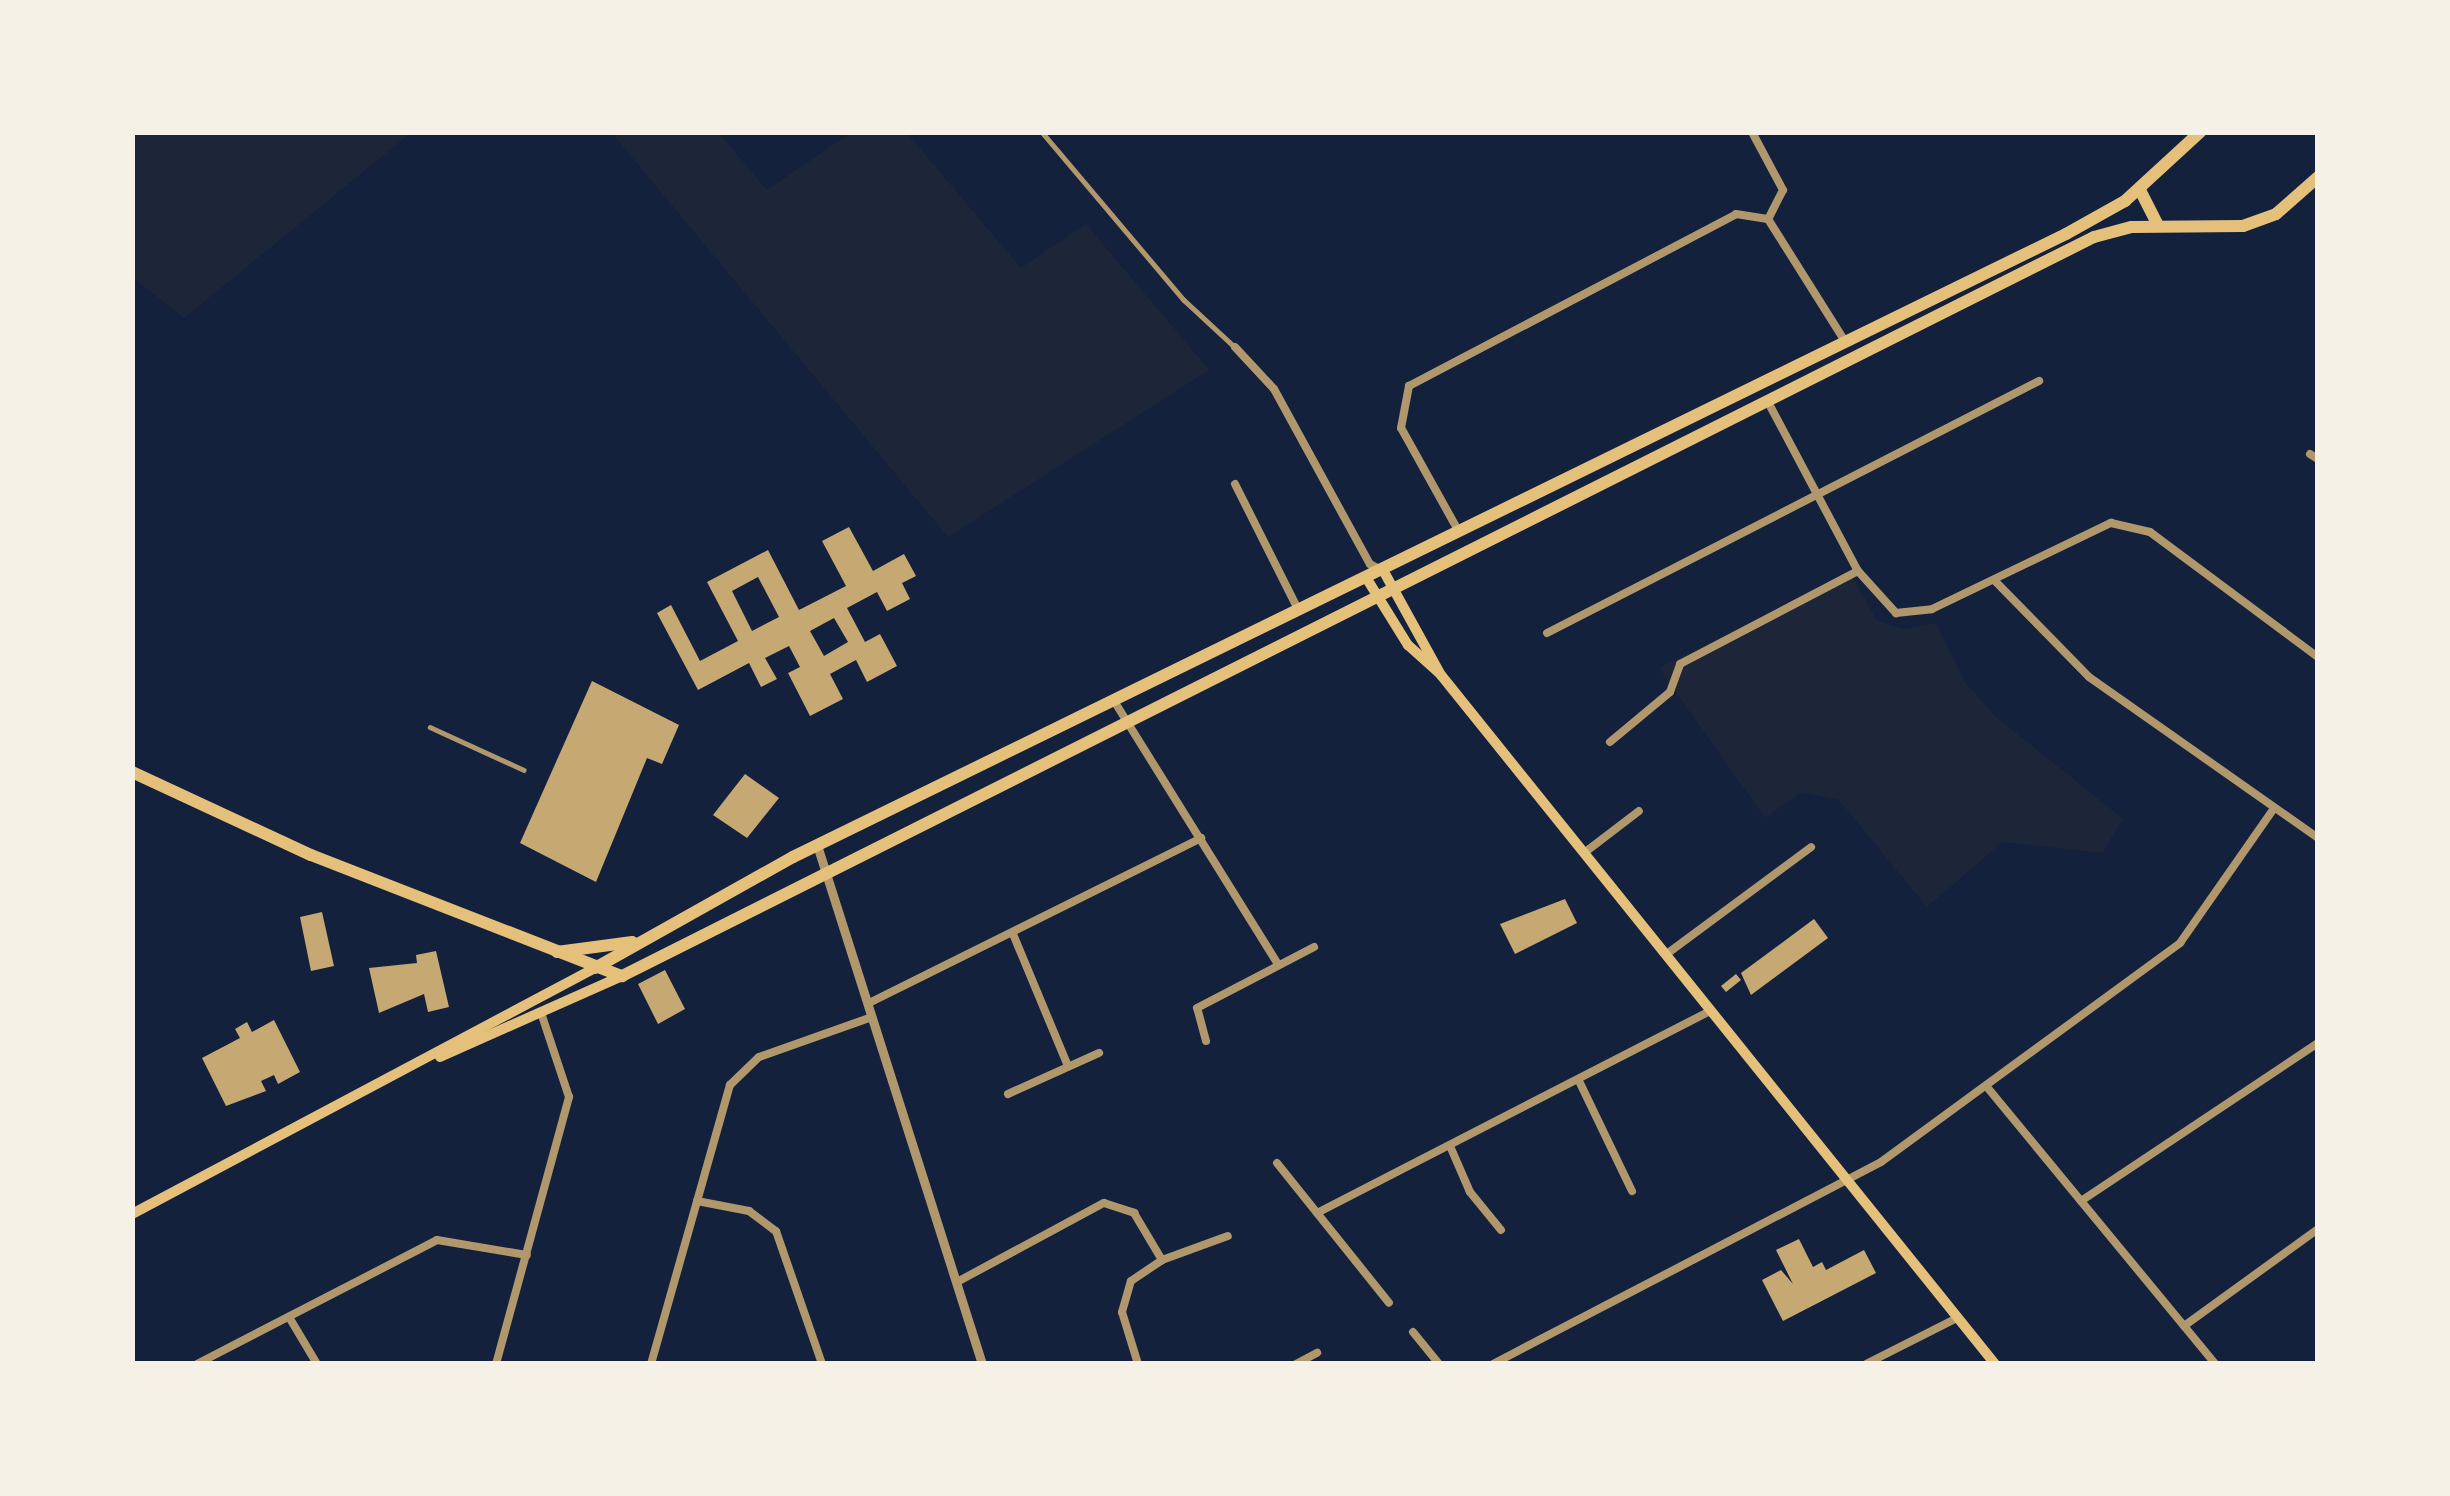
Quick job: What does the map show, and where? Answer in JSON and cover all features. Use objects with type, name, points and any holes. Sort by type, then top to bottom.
[{"type":"main road","points":[[132,1214],[439,1057],[817,845],[1116,704],[1373,571],[1846,343],[2140,190],[2200,132]]},
{"type":"main road","points":[[439,1057],[542,1016],[2102,233],[2158,225],[2242,226],[2276,214],[2318,177]]},
{"type":"main road","points":[[2140,190],[2158,225]]},
{"type":"main road","points":[[1373,571],[1393,590],[1442,675],[1995,1364]]},
{"type":"main road","points":[[1373,571],[1377,598],[1408,645],[1442,675]]},
{"type":"main road","points":[[132,772],[311,855],[622,976]]},
{"type":"main road","points":[[556,952],[639,941]]},
{"type":"street","points":[[1753,132],[1783,190],[1768,219]]},
{"type":"street","points":[[1459,533],[1401,428],[1408,386],[1736,214],[1768,219],[1846,343]]},
{"type":"street","points":[[1235,347],[1274,388],[1373,571]]},
{"type":"street","points":[[1547,633],[2038,381]]},
{"type":"street","points":[[1768,401],[1858,571],[1896,613],[1933,609],[2096,529],[2134,525],[2318,657]]},
{"type":"street","points":[[1235,484],[1300,612]]},
{"type":"street","points":[[1610,742],[1670,692],[1680,664],[1858,571]]},
{"type":"street","points":[[1996,582],[2089,677],[2272,811],[2318,838]]},
{"type":"street","points":[[1116,704],[1278,964]]},
{"type":"street","points":[[1584,853],[1639,811]]},
{"type":"street","points":[[1493,1364],[1852,1182],[1987,1087],[2180,943],[2272,811]]},
{"type":"street","points":[[869,1003],[1201,838]]},
{"type":"street","points":[[817,845],[982,1364]]},
{"type":"street","points":[[1668,953],[1811,847]]},
{"type":"street","points":[[1013,934],[1068,1066]]},
{"type":"street","points":[[1206,1041],[1197,1008],[1314,947]]},
{"type":"street","points":[[1316,1213],[1580,1083],[1713,1010]]},
{"type":"street","points":[[496,1364],[569,1097],[542,1016]]},
{"type":"street","points":[[651,1364],[720,1110],[739,1072],[794,1041],[874,1017]]},
{"type":"street","points":[[2081,1202],[2318,1043]]},
{"type":"street","points":[[1008,1094],[1099,1053]]},
{"type":"street","points":[[1580,1083],[1632,1191]]},
{"type":"street","points":[[1987,1087],[2215,1364]]},
{"type":"street","points":[[1450,1147],[1470,1192],[1501,1230]]},
{"type":"street","points":[[1277,1163],[1390,1303]]},
{"type":"street","points":[[697,1202],[749,1211],[776,1231],[822,1364]]},
{"type":"street","points":[[957,1282],[1104,1203],[1134,1213],[1162,1260]]},
{"type":"street","points":[[2184,1326],[2318,1229]]},
{"type":"street","points":[[1138,1364],[1123,1295],[1162,1260],[1228,1235]]},
{"type":"street","points":[[197,1364],[437,1240],[527,1255]]},
{"type":"street","points":[[290,1316],[317,1364]]},
{"type":"street","points":[[1866,1364],[1957,1318]]},
{"type":"street","points":[[1413,1332],[1439,1364]]},
{"type":"street","points":[[1296,1364],[1317,1353]]},
{"type":"lane","points":[[1042,132],[1184,300],[1235,347]]},
{"type":"lane","points":[[430,727],[524,770]]},
{"type":"shaded area","points":[[132,132],[412,132],[184,318],[132,277]]},
{"type":"shaded area","points":[[611,132],[718,132],[767,190],[852,132],[906,132],[1021,268],[1086,224],[1209,370],[948,537]]},
{"type":"shaded area","points":[[1850,573],[1877,621],[1905,629],[1935,623],[1964,681],[1995,716],[2123,819],[2102,853],[2002,842],[1927,907],[1839,800],[1801,792],[1765,818],[1659,668]]},
{"type":"building","points":[[849,527],[873,571],[904,554],[916,576],[902,583],[910,599],[887,611],[877,592],[847,608],[865,642],[880,634],[897,666],[867,682],[856,660],[830,674],[843,699],[810,716],[788,673],[800,667],[789,646],[765,658],[777,679],[761,687],[749,663],[698,690],[657,613],[671,605],[700,661],[738,641],[707,582],[768,550],[799,610],[846,586],[822,541]],"holes":[[[758,577],[779,617],[752,631],[732,591]],[[834,618],[848,642],[824,656],[810,631]]]},
{"type":"building","points":[[592,681],[679,725],[662,764],[647,758],[596,882],[520,843]]},
{"type":"building","points":[[745,774],[779,798],[747,838],[713,815]]},
{"type":"building","points":[[1565,899],[1577,923],[1515,954],[1500,924]]},
{"type":"building","points":[[322,912],[334,966],[311,971],[300,917]]},
{"type":"building","points":[[1814,919],[1828,938],[1751,995],[1741,973]]},
{"type":"building","points":[[436,951],[449,1007],[428,1012],[424,994],[379,1013],[369,968],[417,963],[416,955]]},
{"type":"building","points":[[665,970],[685,1009],[658,1024],[638,984]]},
{"type":"building","points":[[1736,974],[1741,980],[1726,992],[1721,986]]},
{"type":"building","points":[[274,1020],[300,1072],[278,1084],[274,1075],[261,1081],[266,1091],[226,1106],[202,1058],[240,1038],[235,1029],[247,1022],[252,1032]]},
{"type":"building","points":[[1799,1239],[1813,1267],[1822,1262],[1826,1270],[1864,1250],[1876,1273],[1783,1321],[1762,1280],[1781,1270],[1793,1284],[1776,1250]]}]
